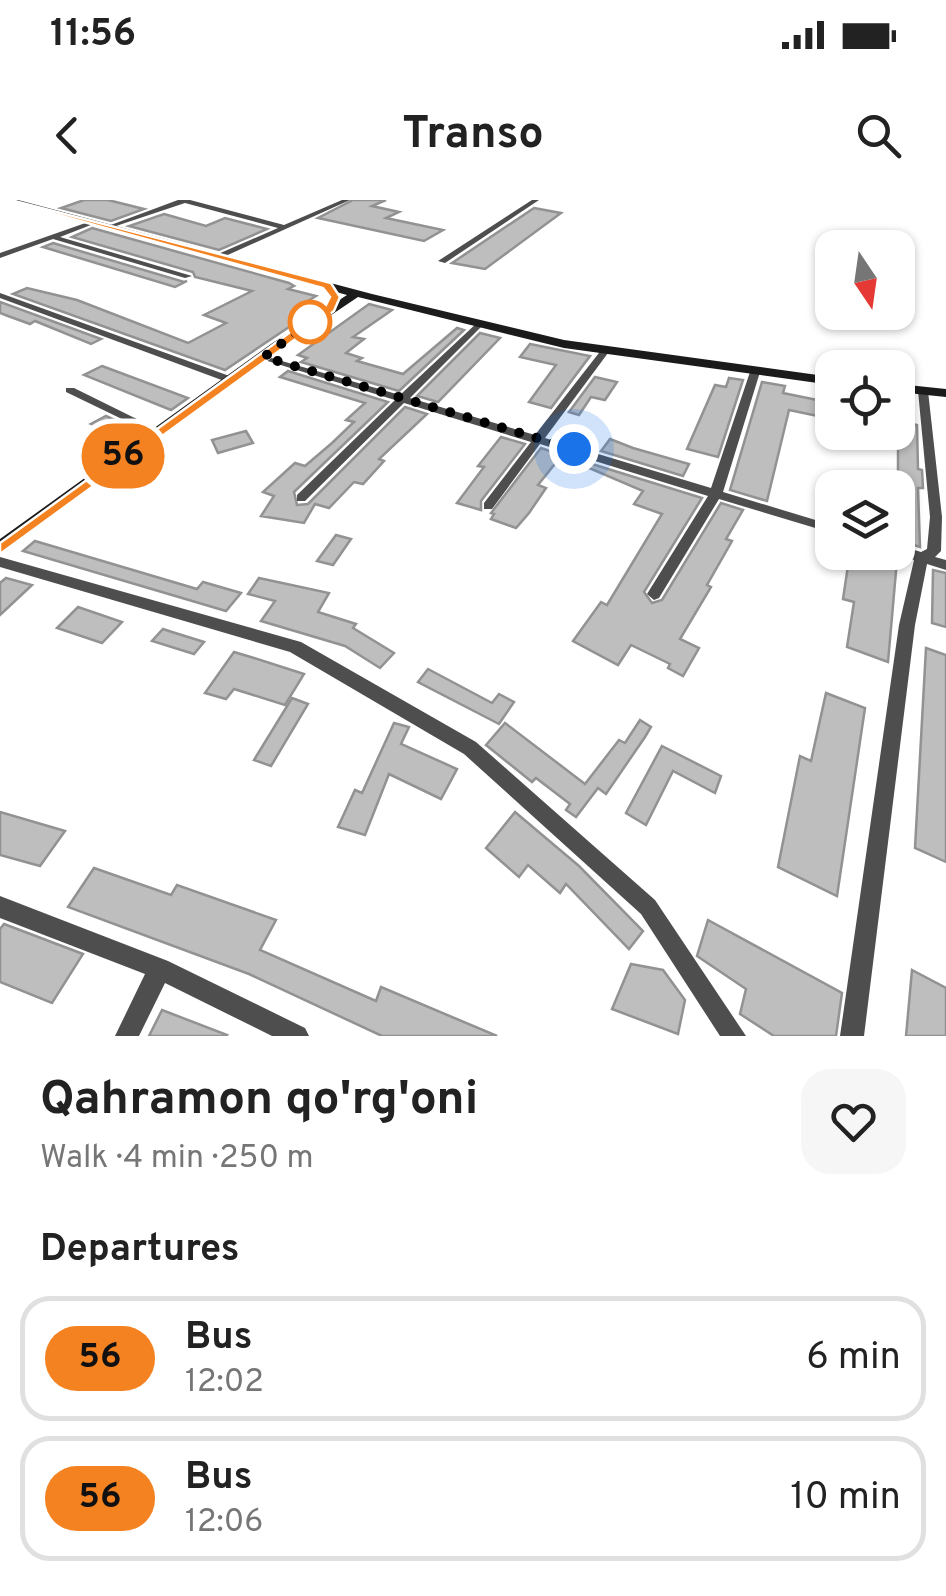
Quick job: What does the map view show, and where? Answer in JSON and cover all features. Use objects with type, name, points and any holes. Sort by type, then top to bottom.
[{"type":"main road","points":[[8,200],[479,324],[605,351],[815,379]]},
{"type":"main road","points":[[327,286],[335,294],[330,308]]},
{"type":"main road","points":[[0,548],[330,308],[357,294]]},
{"type":"main road","points":[[264,357],[357,294]]},
{"type":"main road","points":[[915,390],[946,393]]},
{"type":"street","points":[[111,226],[185,200],[286,228]]},
{"type":"street","points":[[324,200],[343,202]]},
{"type":"street","points":[[442,262],[536,200]]},
{"type":"street","points":[[221,256],[343,202]]},
{"type":"street","points":[[0,256],[94,222]]},
{"type":"street","points":[[52,237],[188,276]]},
{"type":"street","points":[[0,304],[6,298],[231,380]]},
{"type":"street","points":[[301,498],[479,324]]},
{"type":"street","points":[[488,506],[605,351]]},
{"type":"street","points":[[264,357],[815,525]]},
{"type":"street","points":[[654,594],[716,493],[755,372]]},
{"type":"street","points":[[70,390],[157,432]]},
{"type":"street","points":[[852,1036],[907,625],[922,558],[934,550],[936,517],[922,391]]},
{"type":"street","points":[[915,556],[946,565]]},
{"type":"street","points":[[0,562],[295,647],[470,748],[648,907],[734,1036]]},
{"type":"street","points":[[0,907],[160,969],[297,1036]]},
{"type":"street","points":[[128,1036],[160,969]]},
{"type":"building","points":[[84,200],[108,200],[144,209],[111,221],[61,208]]},
{"type":"building","points":[[353,200],[386,200],[372,206],[399,212],[386,218],[443,230],[424,241],[318,218]]},
{"type":"building","points":[[534,208],[561,213],[485,269],[452,263]]},
{"type":"building","points":[[164,214],[206,226],[225,218],[267,229],[219,250],[129,226]]},
{"type":"building","points":[[92,228],[289,283],[294,286],[288,289],[316,296],[303,304],[319,307],[225,370],[13,294],[27,288],[77,300],[188,343],[226,323],[204,315],[252,291],[72,237]]},
{"type":"building","points":[[53,243],[187,281],[175,287],[43,247]]},
{"type":"building","points":[[0,302],[101,339],[91,344],[35,321],[30,324],[8,316],[0,313]]},
{"type":"building","points":[[369,304],[392,310],[353,337],[364,339],[346,353],[362,358],[357,361],[403,374],[457,328],[464,330],[399,391],[301,362],[307,358],[298,355]]},
{"type":"building","points":[[480,333],[500,338],[438,402],[417,396]]},
{"type":"building","points":[[530,344],[590,356],[551,408],[529,402],[556,365],[520,357]]},
{"type":"building","points":[[102,366],[188,398],[171,410],[84,375]]},
{"type":"building","points":[[288,371],[388,402],[294,492],[297,505],[308,504],[405,407],[427,414],[379,459],[384,461],[363,484],[354,482],[329,508],[315,504],[304,523],[261,516],[274,496],[263,492],[295,463],[305,466],[332,443],[354,422],[346,420],[365,403],[280,377]]},
{"type":"building","points":[[595,377],[617,382],[605,400],[591,397],[579,415],[569,412]]},
{"type":"building","points":[[729,378],[743,380],[718,457],[687,449],[715,385],[726,387]]},
{"type":"building","points":[[762,382],[785,386],[783,393],[815,400],[815,415],[789,410],[767,501],[730,490]]},
{"type":"building","points":[[106,416],[140,432],[128,440],[91,424]]},
{"type":"building","points":[[917,425],[918,469],[922,470],[923,488],[918,488],[920,547],[915,545],[915,470],[898,470],[898,450],[915,450]]},
{"type":"building","points":[[246,431],[253,443],[218,453],[212,440]]},
{"type":"building","points":[[501,437],[525,444],[481,501],[481,510],[457,503],[484,467],[478,466]]},
{"type":"building","points":[[610,439],[689,464],[683,476],[601,451]]},
{"type":"building","points":[[541,448],[562,455],[538,485],[546,488],[529,513],[516,528],[491,519],[491,513]]},
{"type":"building","points":[[592,464],[702,498],[644,592],[652,603],[662,600],[721,503],[743,510],[726,539],[732,541],[707,585],[711,587],[680,639],[699,648],[683,676],[668,668],[670,664],[631,645],[618,665],[573,641],[601,602],[607,605],[662,514],[634,504],[643,491],[589,468]]},
{"type":"building","points":[[336,535],[351,539],[333,565],[317,561]]},
{"type":"building","points":[[35,541],[197,589],[203,582],[241,593],[226,611],[23,551]]},
{"type":"building","points":[[847,570],[896,570],[888,662],[847,647],[854,602],[843,599]]},
{"type":"building","points":[[933,570],[946,573],[946,627],[932,623]]},
{"type":"building","points":[[6,578],[32,585],[0,615],[0,583]]},
{"type":"building","points":[[259,578],[329,593],[318,612],[356,624],[353,628],[394,653],[380,668],[345,646],[261,621],[275,601],[248,594]]},
{"type":"building","points":[[78,607],[122,622],[102,643],[57,628]]},
{"type":"building","points":[[163,629],[204,642],[194,654],[152,641]]},
{"type":"building","points":[[926,648],[946,655],[946,862],[915,848]]},
{"type":"building","points":[[234,652],[304,674],[285,705],[234,689],[226,699],[205,693]]},
{"type":"building","points":[[428,669],[492,703],[499,694],[514,702],[499,724],[418,682]]},
{"type":"building","points":[[826,693],[865,708],[837,896],[778,867],[800,756],[811,761]]},
{"type":"building","points":[[292,698],[308,704],[271,766],[254,760]]},
{"type":"building","points":[[640,720],[651,727],[645,737],[606,794],[598,788],[576,817],[566,810],[570,804],[536,778],[532,782],[486,745],[505,723],[585,784],[619,740],[625,743]]},
{"type":"building","points":[[394,723],[409,727],[401,744],[457,769],[441,799],[389,774],[365,835],[338,827],[355,790],[362,793]]},
{"type":"building","points":[[662,746],[721,776],[715,793],[673,771],[646,825],[626,813]]},
{"type":"building","points":[[0,812],[65,831],[40,866],[0,855]]},
{"type":"building","points":[[515,812],[579,866],[643,931],[629,949],[566,884],[560,893],[528,865],[519,877],[486,848]]},
{"type":"building","points":[[94,868],[171,895],[177,885],[276,920],[260,950],[376,1001],[381,987],[497,1036],[382,1036],[249,974],[68,907]]},
{"type":"building","points":[[708,920],[842,993],[836,1036],[774,1036],[740,1014],[746,989],[697,956]]},
{"type":"building","points":[[4,924],[83,954],[52,1003],[0,982],[0,929]]},
{"type":"building","points":[[631,964],[663,970],[685,1000],[678,1034],[612,1009]]},
{"type":"building","points":[[912,970],[946,988],[946,1036],[906,1036]]},
{"type":"building","points":[[162,1010],[227,1035],[149,1036]]},
{"type":"bus line","name":"56","points":[[0,548],[330,308],[335,297],[327,286],[8,200]]},
{"type":"route","points":[[310,322],[264,357],[574,449]]}]
